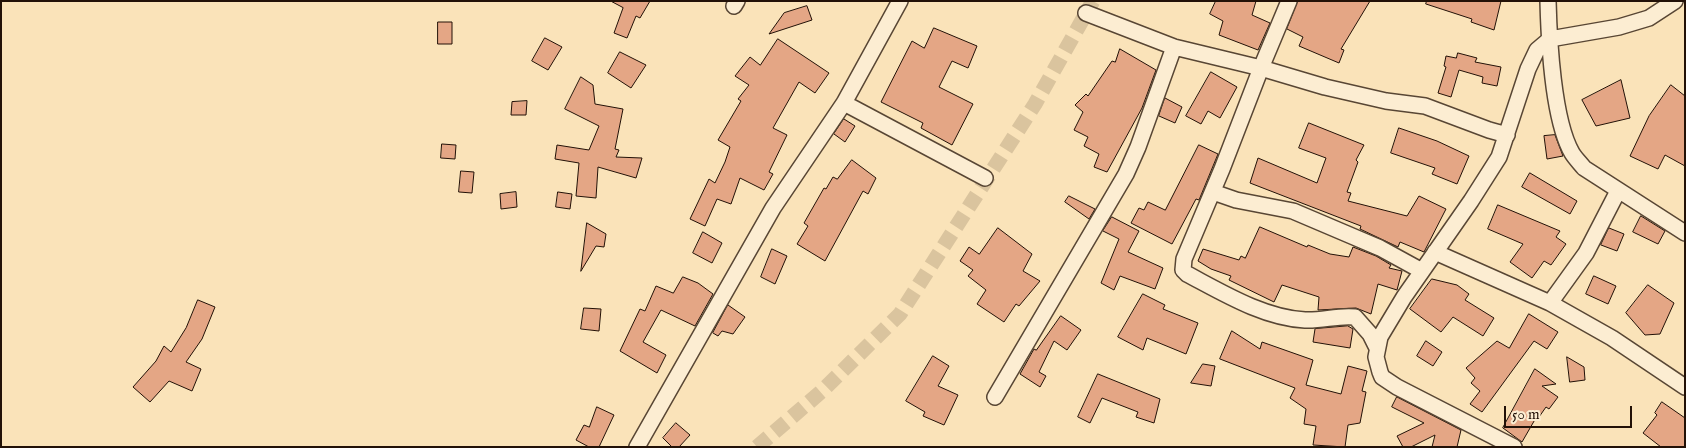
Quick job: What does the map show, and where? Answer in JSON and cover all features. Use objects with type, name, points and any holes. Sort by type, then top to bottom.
[{"type":"street","points":[[637,447],[773,208],[844,103],[900,1]]},
{"type":"street","points":[[1289,1],[1182,265],[1187,274],[1256,308],[1282,317],[1305,320],[1343,316],[1355,317],[1370,334],[1377,348]]},
{"type":"street","points":[[1548,1],[1550,39],[1558,104],[1565,138],[1572,154],[1584,168],[1685,233]]},
{"type":"street","points":[[1514,447],[1382,377],[1377,365],[1377,348],[1384,326],[1499,157],[1528,69],[1537,50],[1550,39],[1568,34],[1619,27],[1649,18],[1675,1]]},
{"type":"street","points":[[1086,13],[1174,47],[1261,68],[1325,87],[1386,101],[1425,106],[1507,135]]},
{"type":"street","points":[[995,397],[1126,174],[1138,148],[1174,47]]},
{"type":"street","points":[[844,103],[985,178]]},
{"type":"street","points":[[1550,303],[1586,253],[1618,191]]},
{"type":"street","points":[[1213,192],[1236,200],[1293,211],[1380,248],[1422,271]]},
{"type":"street","points":[[1435,252],[1550,303],[1612,338],[1685,387]]},
{"type":"building","points":[[611,1],[650,1],[640,18],[636,16],[627,38],[614,33],[623,8]]},
{"type":"building","points":[[1216,1],[1256,1],[1252,15],[1270,23],[1258,50],[1219,35],[1223,21],[1210,14]]},
{"type":"building","points":[[1298,1],[1370,1],[1341,49],[1344,50],[1339,63],[1299,46],[1303,37],[1287,29]]},
{"type":"building","points":[[1427,1],[1501,1],[1494,30],[1471,22],[1472,19],[1426,4]]},
{"type":"building","points":[[807,6],[812,20],[769,34],[784,13]]},
{"type":"building","points":[[438,22],[452,22],[452,44],[438,44]]},
{"type":"building","points":[[934,28],[977,46],[968,68],[952,61],[939,87],[973,104],[952,145],[921,128],[923,123],[881,102],[912,41],[924,48]]},
{"type":"building","points":[[545,38],[562,47],[548,70],[532,61]]},
{"type":"building","points":[[778,39],[829,73],[815,93],[799,82],[773,128],[787,135],[769,172],[773,174],[764,190],[740,178],[731,204],[717,199],[705,226],[690,219],[709,179],[715,183],[730,147],[718,140],[741,101],[738,99],[749,85],[735,76],[750,57],[760,65]]},
{"type":"building","points":[[1120,49],[1156,70],[1142,108],[1107,172],[1094,167],[1099,154],[1084,146],[1088,137],[1074,130],[1083,112],[1075,105],[1086,94],[1088,96],[1112,61],[1115,62]]},
{"type":"building","points":[[620,52],[646,65],[631,88],[608,73]]},
{"type":"building","points":[[1458,53],[1477,58],[1475,62],[1501,67],[1497,86],[1482,83],[1483,77],[1459,70],[1451,97],[1438,93],[1446,67],[1444,66],[1446,56],[1456,58]]},
{"type":"building","points":[[1211,72],[1237,87],[1220,118],[1208,111],[1201,124],[1186,116]]},
{"type":"building","points":[[581,77],[593,85],[595,104],[623,109],[615,149],[619,150],[616,157],[642,158],[636,178],[598,167],[596,198],[576,196],[579,163],[555,159],[557,145],[589,150],[599,126],[565,109]]},
{"type":"building","points":[[1621,80],[1630,118],[1596,126],[1582,100]]},
{"type":"building","points":[[1671,85],[1685,96],[1685,166],[1665,155],[1658,169],[1630,156],[1649,116]]},
{"type":"building","points":[[1165,98],[1182,107],[1175,123],[1159,116]]},
{"type":"building","points":[[527,101],[526,115],[511,115],[512,102]]},
{"type":"building","points":[[844,119],[855,126],[845,142],[834,134]]},
{"type":"building","points":[[1309,123],[1364,145],[1356,160],[1358,162],[1347,192],[1351,193],[1348,201],[1407,216],[1419,196],[1446,209],[1424,252],[1400,242],[1398,247],[1360,229],[1361,226],[1250,183],[1258,158],[1317,183],[1326,158],[1299,148]]},
{"type":"building","points":[[1399,128],[1437,141],[1469,156],[1457,184],[1432,174],[1435,168],[1391,153]]},
{"type":"building","points":[[1555,135],[1563,156],[1547,159],[1544,136]]},
{"type":"building","points":[[442,144],[456,145],[455,159],[441,158]]},
{"type":"building","points":[[1199,145],[1218,154],[1199,200],[1196,199],[1172,244],[1131,223],[1139,208],[1144,210],[1148,202],[1165,210]]},
{"type":"building","points":[[852,160],[876,178],[868,194],[863,191],[825,261],[797,244],[808,226],[804,223],[824,188],[826,189],[833,177],[837,179]]},
{"type":"building","points":[[461,171],[474,172],[472,193],[459,192]]},
{"type":"building","points":[[1530,173],[1577,201],[1570,214],[1522,187]]},
{"type":"building","points":[[516,192],[517,207],[501,209],[500,194]]},
{"type":"building","points":[[558,192],[572,194],[570,209],[556,207]]},
{"type":"building","points":[[1069,196],[1095,209],[1089,219],[1065,202]]},
{"type":"building","points":[[1498,205],[1560,231],[1556,237],[1566,244],[1551,265],[1544,261],[1532,278],[1510,262],[1523,244],[1488,229]]},
{"type":"building","points":[[1641,216],[1665,231],[1658,244],[1633,232]]},
{"type":"building","points":[[1112,217],[1139,231],[1128,252],[1163,268],[1155,289],[1120,276],[1114,290],[1101,283],[1119,239],[1103,231]]},
{"type":"building","points":[[587,223],[606,234],[604,247],[596,246],[581,271]]},
{"type":"building","points":[[1260,227],[1307,247],[1308,245],[1330,254],[1349,257],[1353,247],[1376,256],[1391,265],[1389,268],[1402,271],[1397,290],[1378,284],[1371,314],[1356,308],[1318,310],[1319,297],[1282,285],[1274,302],[1229,280],[1231,276],[1211,269],[1198,261],[1203,249],[1239,260],[1241,256],[1245,258]]},
{"type":"building","points":[[998,228],[1032,254],[1023,271],[1040,281],[1019,306],[1016,304],[1004,322],[977,304],[986,290],[968,276],[973,270],[960,261],[969,247],[979,254]]},
{"type":"building","points":[[1609,228],[1624,234],[1617,251],[1601,245]]},
{"type":"building","points":[[703,232],[722,243],[712,263],[693,253]]},
{"type":"building","points":[[772,249],[787,256],[775,284],[761,277]]},
{"type":"building","points":[[1594,276],[1616,286],[1608,304],[1586,294]]},
{"type":"building","points":[[683,277],[698,283],[713,294],[695,326],[661,310],[643,342],[666,355],[657,373],[620,351],[640,309],[645,311],[656,286],[673,293]]},
{"type":"building","points":[[1432,279],[1457,285],[1469,294],[1465,300],[1494,318],[1483,336],[1453,317],[1441,332],[1410,309]]},
{"type":"building","points":[[1648,285],[1674,303],[1660,334],[1645,335],[1626,313]]},
{"type":"building","points":[[1143,294],[1165,305],[1163,309],[1198,323],[1186,354],[1147,338],[1143,350],[1118,337]]},
{"type":"building","points":[[198,300],[215,307],[202,339],[186,362],[201,369],[192,391],[169,381],[150,402],[133,387],[156,361],[164,346],[171,352],[186,328]]},
{"type":"building","points":[[728,305],[745,317],[733,334],[722,331],[718,336],[713,333]]},
{"type":"building","points":[[584,308],[601,309],[599,331],[581,329]]},
{"type":"building","points":[[1529,314],[1558,332],[1547,349],[1534,341],[1482,412],[1470,404],[1480,391],[1471,383],[1475,378],[1466,368],[1497,341],[1509,348]]},
{"type":"building","points":[[1061,316],[1081,330],[1067,350],[1054,341],[1039,372],[1046,376],[1040,387],[1020,374],[1034,349],[1036,350]]},
{"type":"building","points":[[1348,326],[1353,329],[1350,348],[1313,342],[1315,329]]},
{"type":"building","points":[[1232,331],[1260,349],[1262,342],[1313,360],[1306,385],[1341,394],[1348,366],[1367,371],[1362,391],[1366,392],[1360,423],[1348,425],[1345,447],[1313,445],[1316,426],[1304,424],[1306,409],[1290,398],[1295,388],[1220,359]]},
{"type":"building","points":[[1426,341],[1442,352],[1433,366],[1417,356]]},
{"type":"building","points":[[933,356],[949,366],[938,386],[958,395],[944,425],[923,416],[925,412],[906,401]]},
{"type":"building","points":[[1567,357],[1584,367],[1585,380],[1570,382]]},
{"type":"building","points":[[1203,364],[1215,366],[1211,386],[1191,383]]},
{"type":"building","points":[[1535,369],[1556,384],[1542,386],[1558,397],[1549,409],[1546,407],[1539,417],[1537,416],[1522,442],[1503,428]]},
{"type":"building","points":[[1098,374],[1160,399],[1154,423],[1136,417],[1138,412],[1102,398],[1090,423],[1078,417]]},
{"type":"building","points":[[1397,397],[1461,430],[1457,447],[1432,447],[1435,435],[1411,447],[1403,447],[1397,436],[1424,423],[1392,407]]},
{"type":"building","points":[[1662,402],[1685,418],[1685,447],[1661,447],[1643,433],[1657,415],[1655,413]]},
{"type":"building","points":[[597,407],[614,415],[599,447],[589,447],[576,440],[584,425],[589,427]]},
{"type":"building","points":[[676,423],[690,435],[679,447],[672,447],[663,438]]},
{"type":"tunnel","points":[[757,447],[822,391],[900,314],[1035,104],[1093,1]]}]
